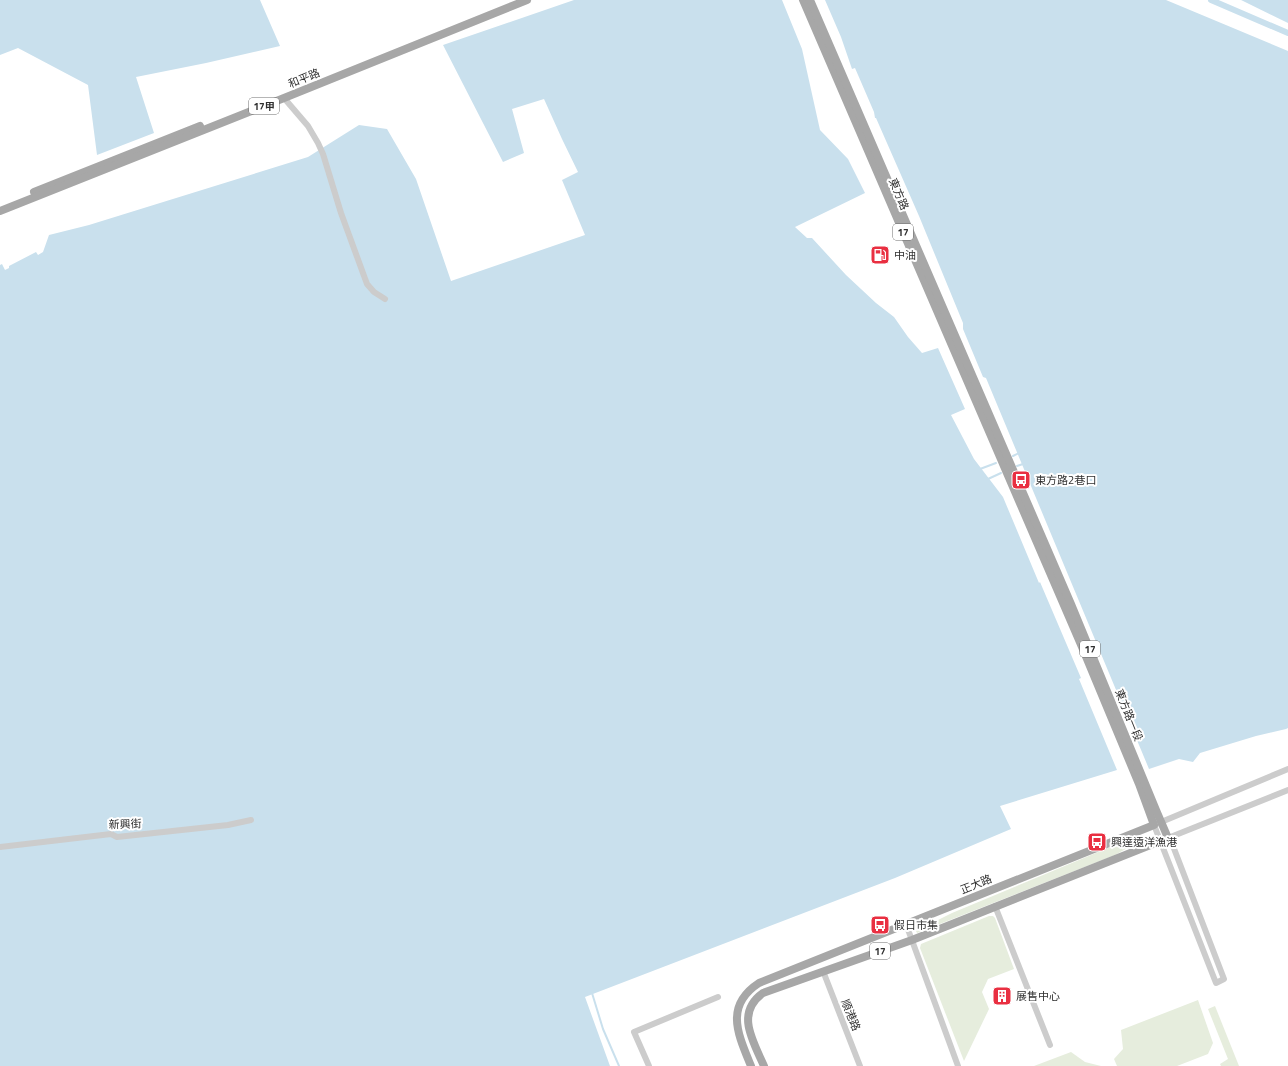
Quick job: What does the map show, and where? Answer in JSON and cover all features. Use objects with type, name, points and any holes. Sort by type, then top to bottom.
[{"type":"main road","name":"和平路","points":[[0,205],[516,0]]},
{"type":"main road","name":"和平路","points":[[0,211],[528,0]]},
{"type":"main road","name":"東方路","points":[[803,0],[1006,462]]},
{"type":"main road","name":"東方路","points":[[810,0],[1006,462]]},
{"type":"main road","name":"東方路一段","points":[[1006,462],[1139,784],[1158,824],[1168,838]]},
{"type":"main road","name":"正大路","points":[[751,1066],[738,1033],[737,1021],[738,1008],[744,997],[751,989],[771,978],[1158,824]]},
{"type":"main road","name":"17","points":[[764,1066],[748,1024],[752,1003],[768,991],[912,940],[994,906],[1168,838]]},
{"type":"street","points":[[284,98],[308,126],[318,143],[323,154],[341,213],[367,284],[374,292],[384,299]]},
{"type":"street","name":"正大路","points":[[1158,824],[1288,769]]},
{"type":"street","points":[[1168,838],[1288,790]]},
{"type":"street","name":"新興街","points":[[0,847],[111,834],[117,837],[165,832],[228,825],[251,820]]},
{"type":"street","name":"東方路一段","points":[[1158,824],[1160,841],[1216,982],[1224,979],[1173,846],[1168,838]]},
{"type":"street","points":[[994,906],[1050,1045]]},
{"type":"street","points":[[906,924],[958,1066]]},
{"type":"street","name":"順港路","points":[[823,971],[860,1066]]},
{"type":"street","points":[[649,1066],[634,1032],[718,997]]},
{"type":"green space","points":[[1149,836],[1115,855],[917,933],[916,931],[952,913],[1115,845],[1132,839]]},
{"type":"green space","points":[[989,916],[993,916],[995,918],[1014,969],[988,979],[982,992],[989,1009],[964,1061],[920,948],[921,944]]},
{"type":"green space","points":[[1198,1000],[1213,1043],[1208,1054],[1177,1066],[1117,1066],[1114,1059],[1123,1049],[1121,1030]]},
{"type":"green space","points":[[1215,1006],[1239,1066],[1221,1066],[1220,1064],[1228,1059],[1208,1009]]},
{"type":"green space","points":[[1071,1052],[1085,1062],[1101,1066],[1034,1066]]},
{"type":"water","points":[[0,0],[260,0],[280,46],[136,77],[154,133],[97,155],[88,85],[18,48],[0,55]]},
{"type":"water","points":[[574,0],[782,0],[802,49],[820,130],[848,159],[865,193],[795,227],[807,238],[812,238],[846,275],[876,303],[894,317],[908,337],[922,353],[938,348],[965,409],[951,415],[974,459],[1003,497],[1081,678],[1079,679],[1117,770],[1000,806],[1011,829],[895,878],[585,997],[610,1066],[0,1066],[0,265],[2,264],[5,270],[9,268],[9,266],[36,252],[38,255],[43,252],[49,235],[89,225],[308,157],[359,125],[387,129],[416,179],[451,281],[585,235],[562,180],[578,172],[544,99],[512,109],[524,153],[503,162],[443,45]]},
{"type":"water","points":[[825,0],[1166,0],[1288,51],[1288,728],[1200,753],[1193,762],[1179,759],[1149,769],[986,378],[983,377],[963,329],[963,323],[919,216],[875,118],[874,112],[855,68],[852,69],[841,37]]},
{"type":"water","points":[[1241,0],[1288,0],[1288,23]]},
{"type":"waterway","points":[[1211,0],[1288,33]]},
{"type":"waterway","points":[[1013,456],[1019,453]]},
{"type":"waterway","points":[[980,469],[996,463]]},
{"type":"waterway","points":[[1017,466],[1023,464]]},
{"type":"waterway","points":[[988,479],[1001,473]]},
{"type":"waterway","points":[[592,993],[603,1029],[619,1066]]},
{"type":"place","name":"中油","points":[[880,255]]},
{"type":"place","name":"東方路2巷口","points":[[1021,480]]},
{"type":"place","name":"興達遠洋漁港","points":[[1097,842]]},
{"type":"place","name":"假日市集","points":[[880,925]]},
{"type":"place","name":"展售中心","points":[[1002,996]]}]
